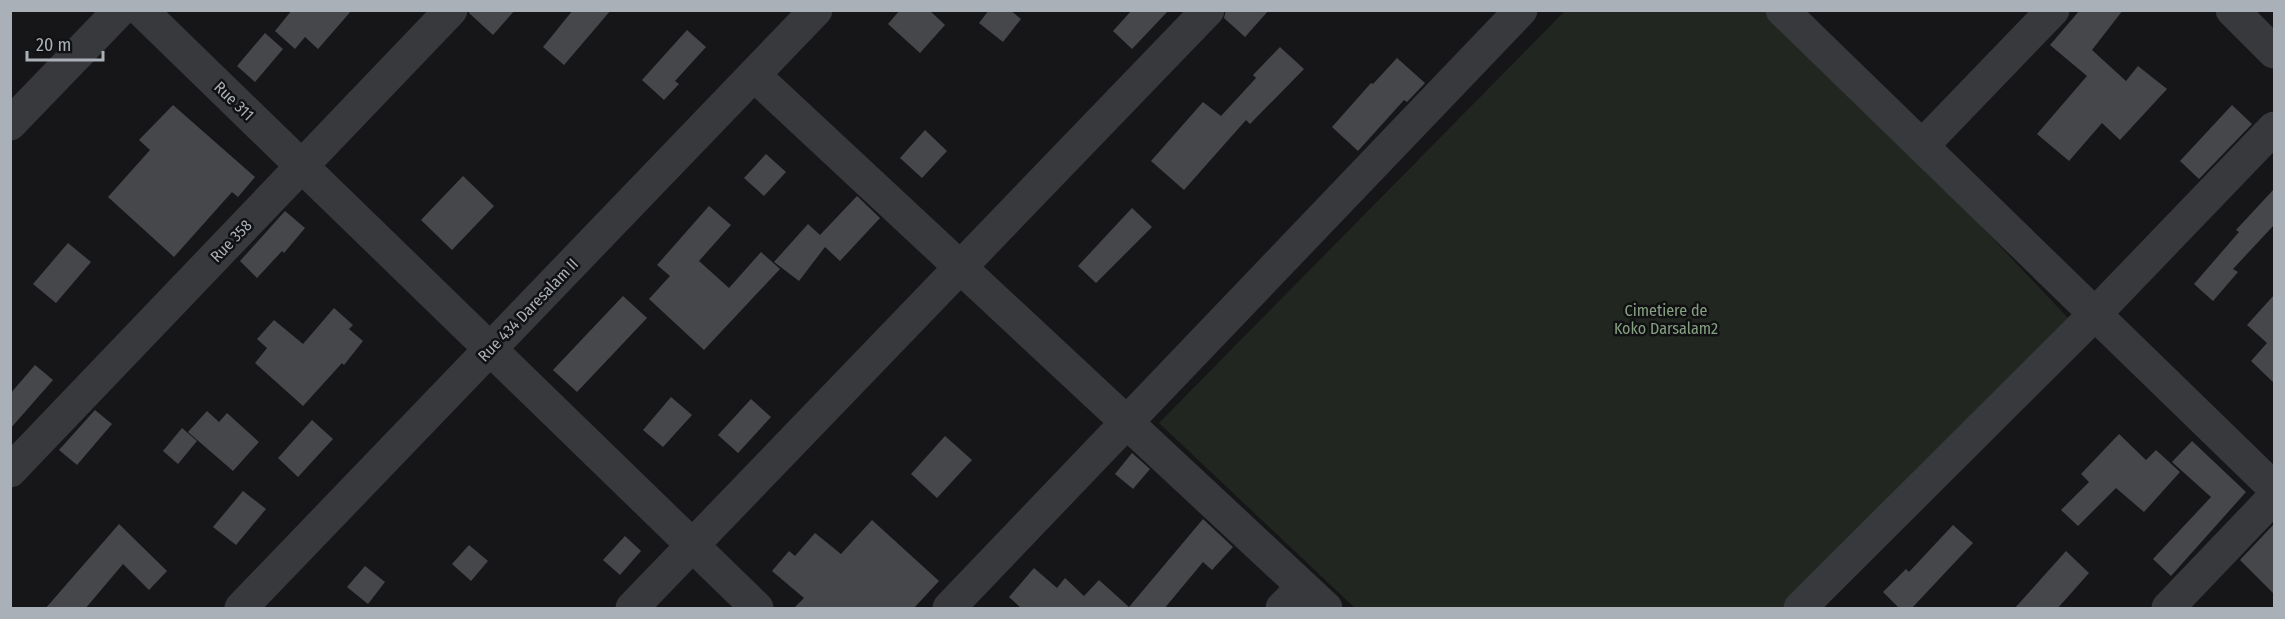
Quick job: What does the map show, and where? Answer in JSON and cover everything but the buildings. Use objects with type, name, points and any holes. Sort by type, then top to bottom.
[{"type":"street","points":[[10,124],[120,10]]},
{"type":"street","name":"Rue 311","points":[[141,10],[758,609]]},
{"type":"street","name":"Rue 358","points":[[10,471],[451,10]]},
{"type":"street","name":"Rue 434 Daresalam II","points":[[241,609],[816,10]]},
{"type":"street","points":[[632,609],[1208,10]]},
{"type":"street","points":[[949,609],[1521,10]]},
{"type":"street","points":[[1782,10],[2274,488]]},
{"type":"street","points":[[1922,146],[2053,10]]},
{"type":"street","points":[[2232,10],[2274,52]]},
{"type":"street","points":[[754,75],[1127,423],[1303,601]]},
{"type":"street","points":[[1800,609],[2096,314],[2274,128]]},
{"type":"street","points":[[2168,609],[2274,496]]},
{"type":"green space","name":"Cimetiere de Koko Darsalam2","points":[[1565,11],[1768,11],[1865,104],[2071,321],[1783,608],[1355,608],[1159,423]]}]
